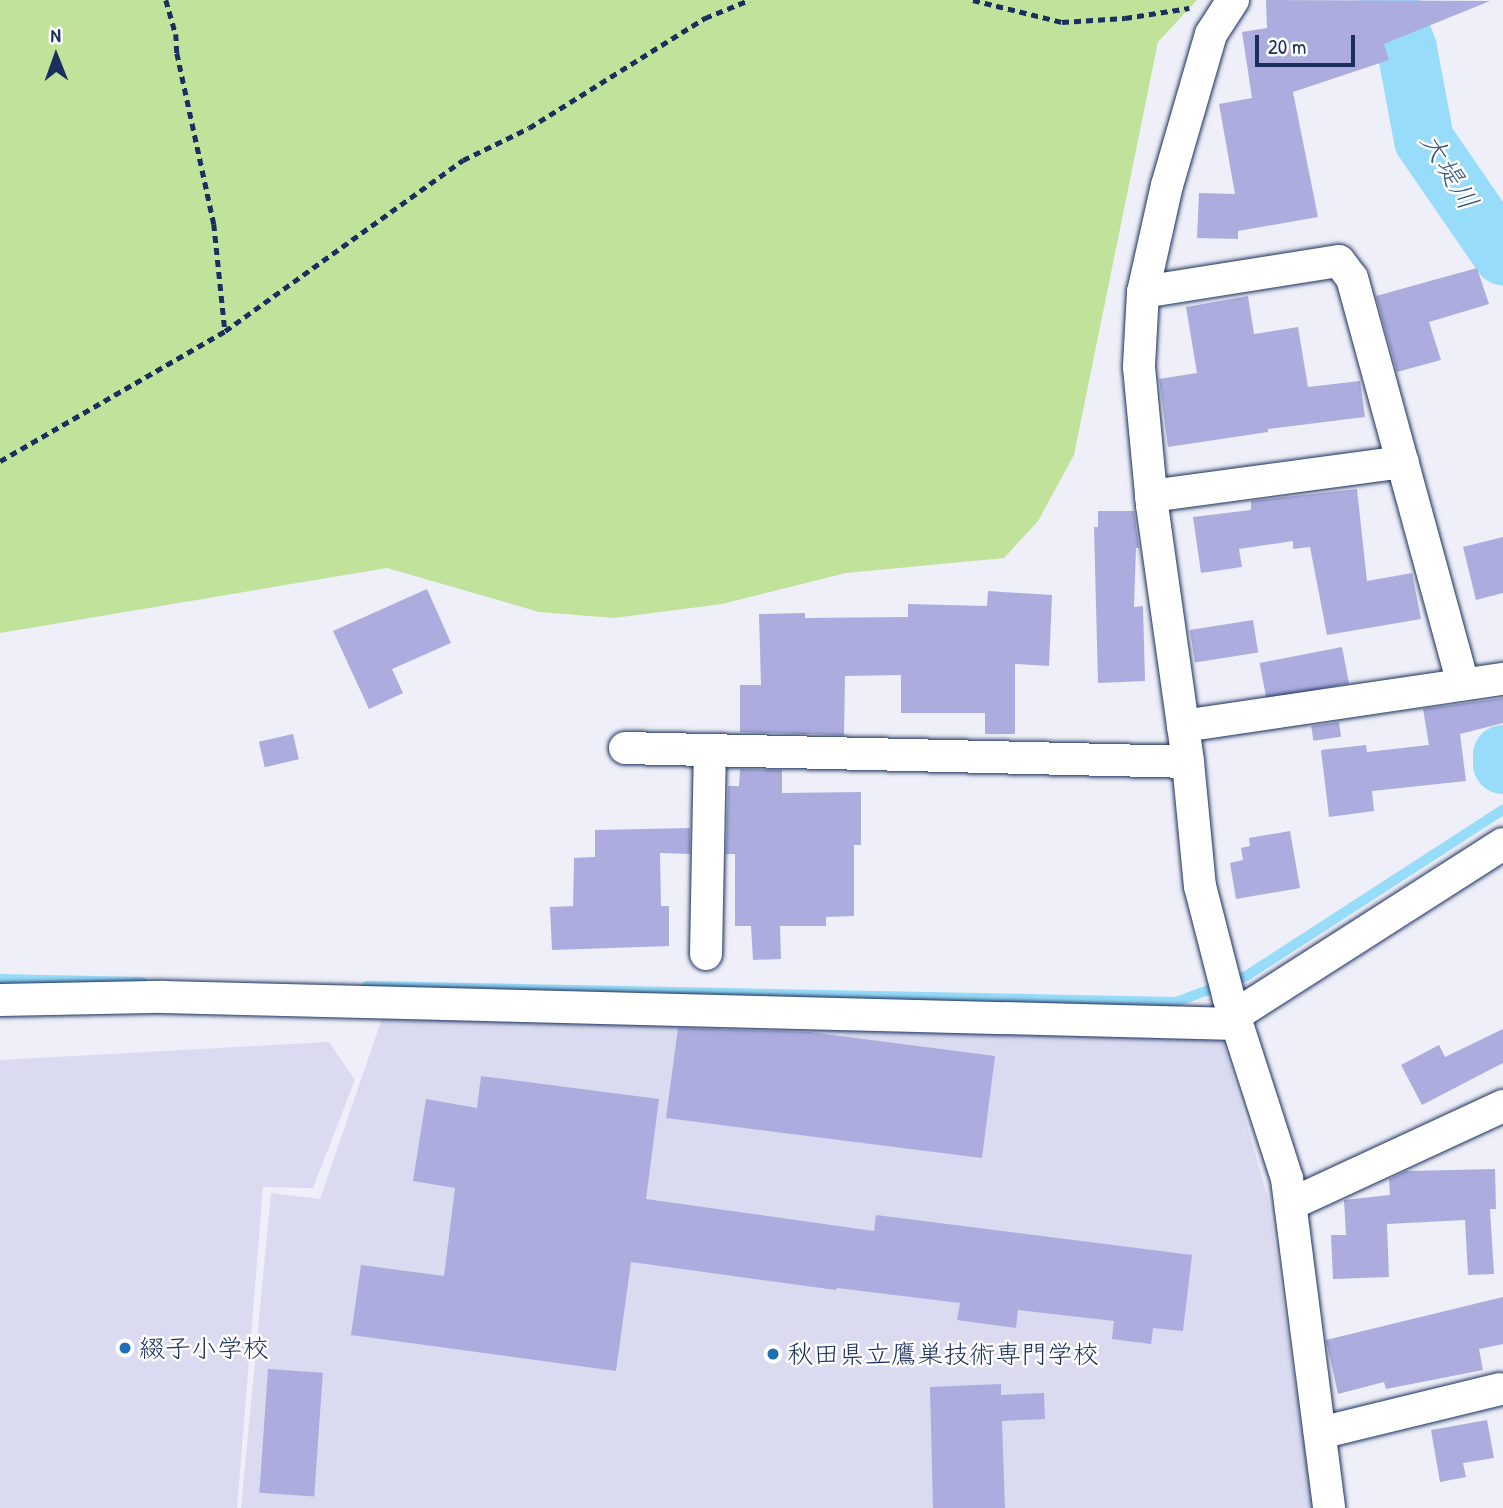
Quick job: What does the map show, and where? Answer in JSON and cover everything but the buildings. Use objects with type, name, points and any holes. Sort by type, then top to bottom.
[{"type":"street","points":[[1232,1],[1211,34],[1167,186],[1143,292],[1139,367],[1151,496],[1188,762],[1200,886],[1231,1002],[1287,1179],[1329,1508]]},
{"type":"street","points":[[1143,292],[1339,261],[1352,278],[1463,684]]},
{"type":"street","points":[[1151,496],[1403,462]]},
{"type":"street","points":[[1183,726],[1503,679]]},
{"type":"street","points":[[625,748],[1188,762]]},
{"type":"street","points":[[706,954],[710,750]]},
{"type":"street","points":[[0,1000],[163,997],[1231,1002],[1503,844]]},
{"type":"street","points":[[1291,1204],[1503,1106]]},
{"type":"street","points":[[1320,1433],[1500,1389]]},
{"type":"path","points":[[166,0],[176,34],[177,53],[214,224],[225,331]]},
{"type":"path","points":[[0,461],[225,331],[463,160],[529,128],[705,18],[749,0]]},
{"type":"path","points":[[974,0],[1062,22],[1125,18],[1232,1]]},
{"type":"shaded area","name":"秋田県立鷹巣技術専門学校","points":[[389,998],[1216,1018],[1268,1198],[1313,1508],[241,1508],[271,1193],[320,1199]]},
{"type":"shaded area","name":"綴子小学校","points":[[329,1042],[355,1080],[313,1188],[263,1187],[237,1508],[0,1508],[0,1060]]},
{"type":"green space","points":[[0,0],[1197,0],[1158,42],[1074,455],[1038,521],[1004,558],[846,573],[722,604],[614,618],[539,612],[387,568],[0,633]]},
{"type":"waterway","name":"大堤川","points":[[1388,0],[1407,49],[1424,140],[1503,255]]},
{"type":"waterway","name":"大堤川","points":[[1503,755],[1503,764]]},
{"type":"waterway","points":[[367,986],[1176,1002],[1246,976],[1503,810]]},
{"type":"waterway","points":[[0,979],[142,982]]},
{"type":"place","name":"綴子小学校","points":[[125,1348]]},
{"type":"place","name":"秋田県立鷹巣技術専門学校","points":[[773,1354]]}]
